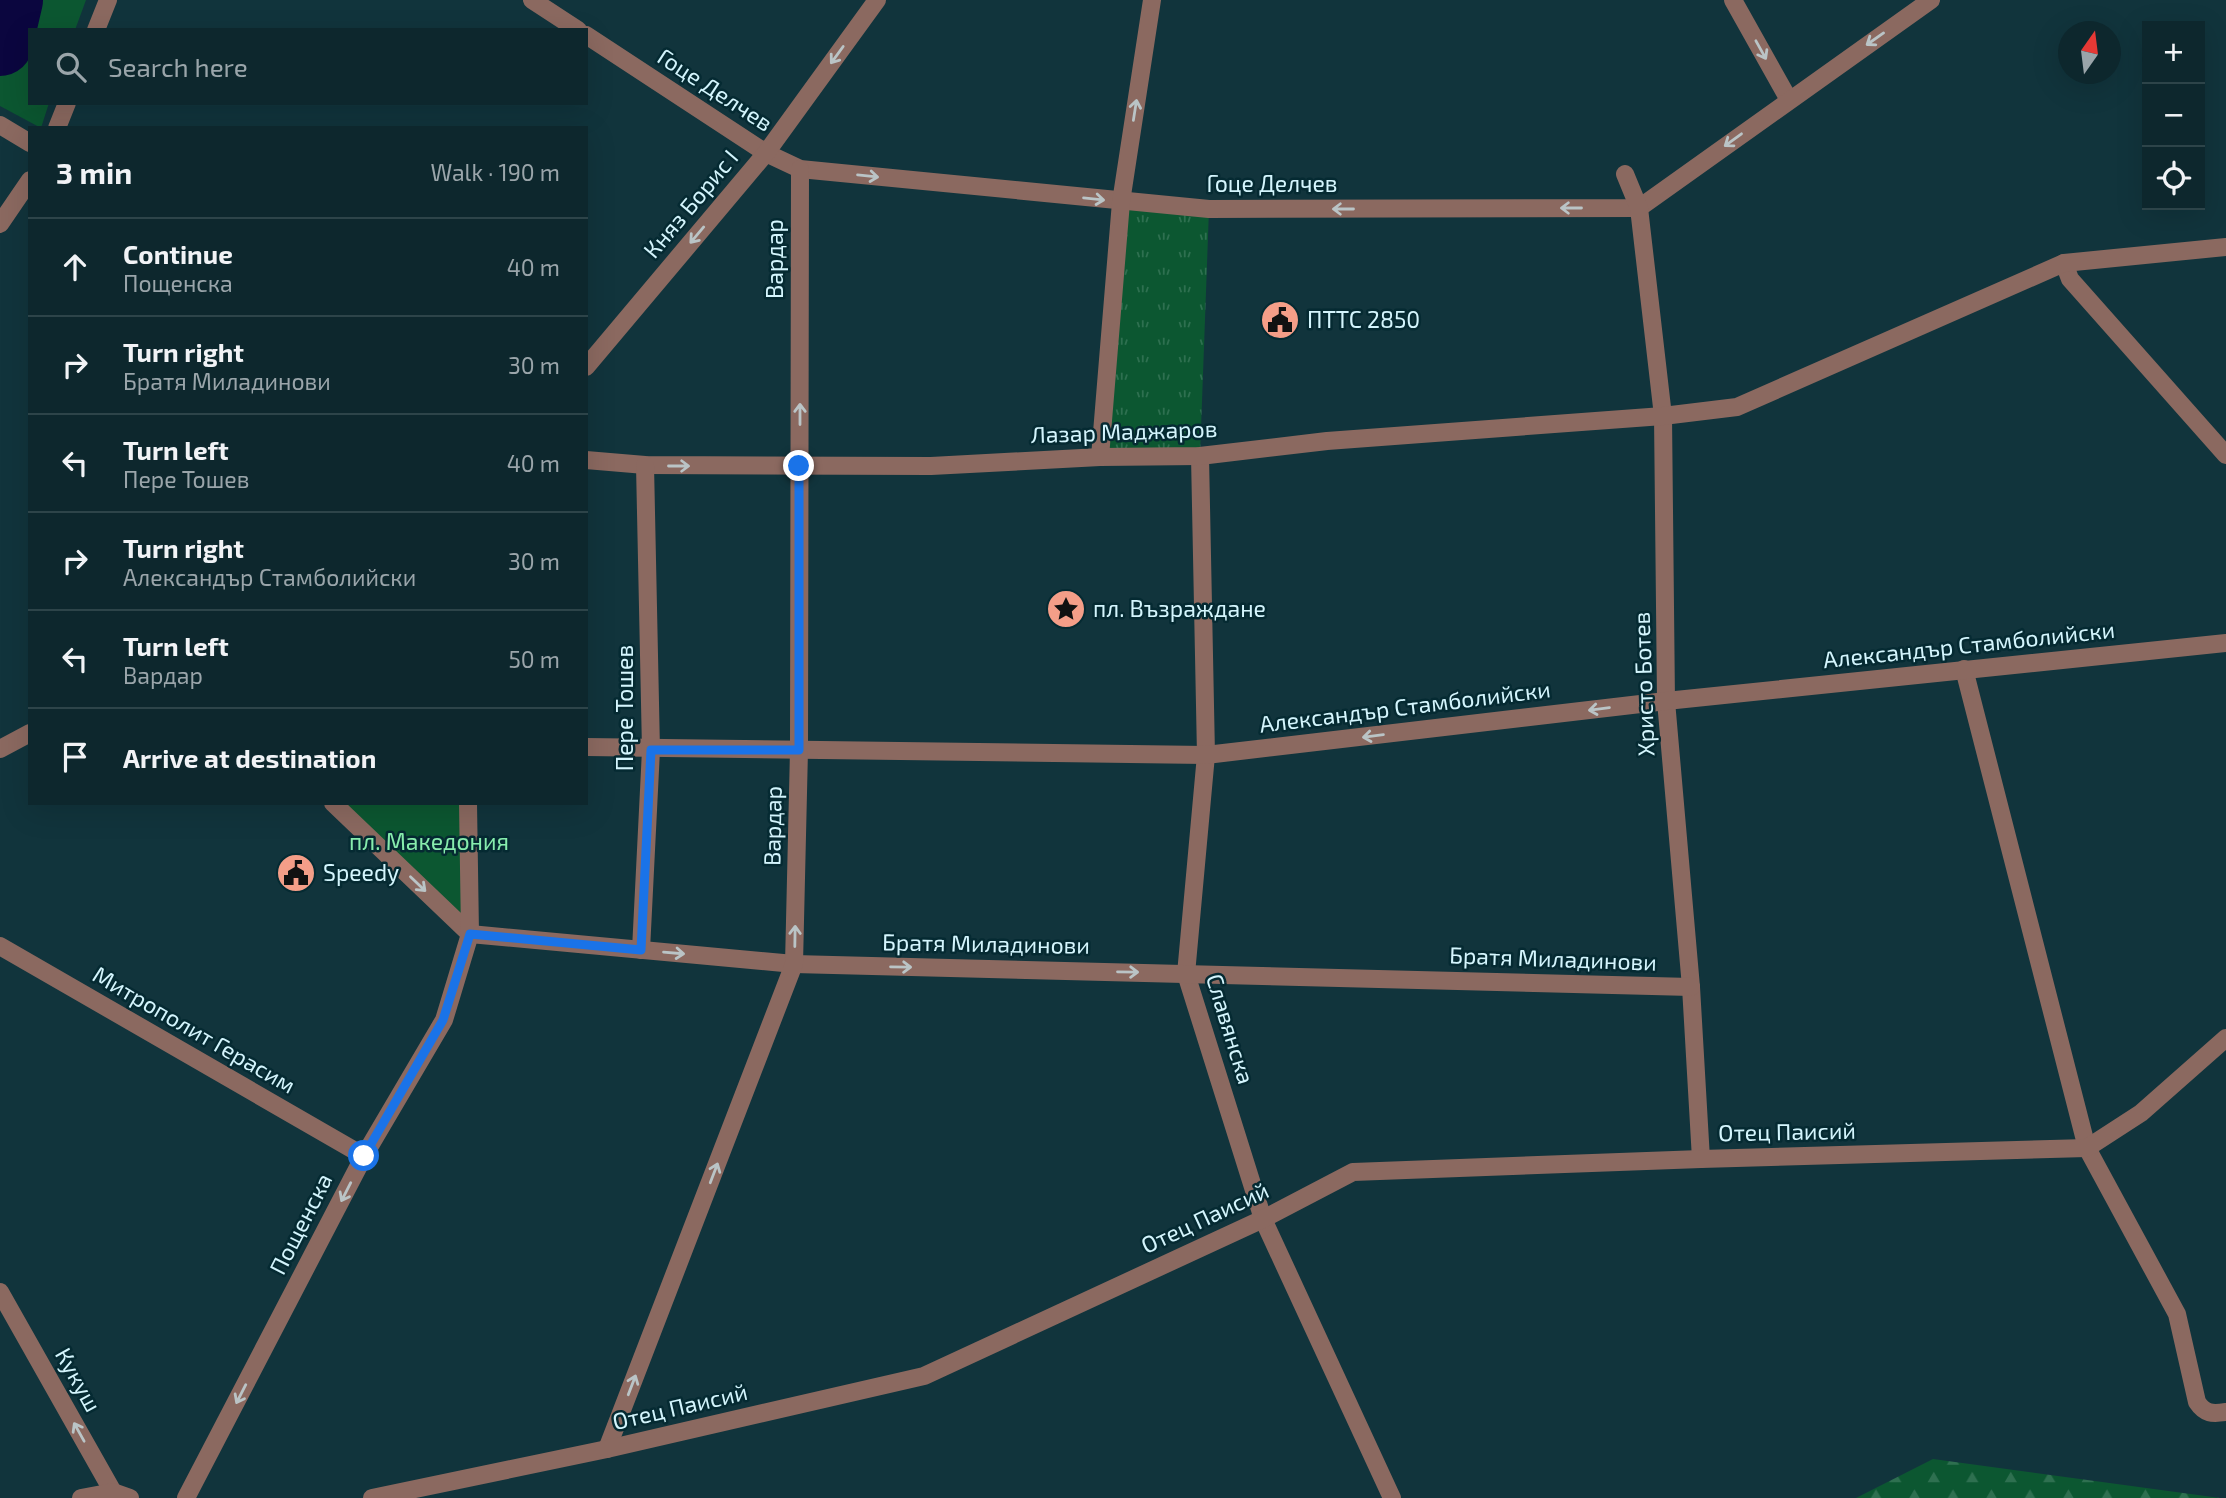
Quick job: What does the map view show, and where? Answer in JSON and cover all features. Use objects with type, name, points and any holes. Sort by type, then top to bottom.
[{"type":"street","points":[[97,28],[108,0]]},
{"type":"street","points":[[532,0],[575,28]]},
{"type":"street","name":"Княз Борис I","points":[[588,365],[766,153],[877,0]]},
{"type":"street","points":[[1100,457],[1121,202],[1152,0]]},
{"type":"street","points":[[1733,0],[1789,100]]},
{"type":"street","points":[[1639,208],[1931,0]]},
{"type":"street","name":"Гоце Делчев","points":[[588,36],[766,153],[800,169],[1209,209],[1639,208]]},
{"type":"street","points":[[58,126],[66,105]]},
{"type":"street","points":[[0,125],[28,142]]},
{"type":"street","name":"Вардар","points":[[607,1449],[794,964],[799,750],[800,169]]},
{"type":"street","name":"Христо Ботев","points":[[1625,174],[1639,208],[1663,416],[1666,701],[1691,987],[1701,1158]]},
{"type":"street","points":[[0,224],[28,183]]},
{"type":"street","name":"Лазар Маджаров","points":[[588,460],[645,466],[931,466],[1100,457],[1200,456],[1327,441],[1663,416],[1737,407],[2064,263],[2226,247]]},
{"type":"street","points":[[2064,263],[2070,279],[2226,455]]},
{"type":"street","name":"Славянска","points":[[1200,456],[1206,755],[1186,974],[1262,1219],[1392,1498]]},
{"type":"street","name":"Пере Тошев","points":[[641,950],[651,750],[645,466]]},
{"type":"street","name":"Александър Стамболийски","points":[[588,747],[651,750],[1206,755],[1666,701],[2226,643]]},
{"type":"street","points":[[1964,669],[2087,1148],[2176,1314],[2197,1402],[2203,1411],[2226,1412]]},
{"type":"street","points":[[0,749],[28,734]]},
{"type":"street","points":[[335,805],[470,934]]},
{"type":"street","name":"Пощенска","points":[[186,1498],[364,1156],[443,1020],[470,934],[468,805]]},
{"type":"street","name":"Братя Миладинови","points":[[470,934],[794,964],[1691,987]]},
{"type":"street","name":"Митрополит Герасим","points":[[0,946],[364,1156]]},
{"type":"street","points":[[2087,1148],[2141,1114],[2226,1038]]},
{"type":"street","name":"Отец Паисий","points":[[382,1498],[924,1376],[1262,1219],[1353,1172],[1701,1158],[2087,1148]]},
{"type":"street","name":"Кукуш","points":[[0,1292],[113,1492]]},
{"type":"street","points":[[81,1498],[113,1492],[130,1498]]},
{"type":"green space","points":[[0,0],[86,0],[76,28],[28,28],[28,105],[48,105],[42,126],[0,106]]},
{"type":"green space","points":[[1121,202],[1209,209],[1200,456],[1100,457]]},
{"type":"green space","name":"пл. Македония","points":[[335,805],[468,805],[470,934]]},
{"type":"green space","points":[[1933,1459],[2220,1498],[1856,1498]]},
{"type":"waterway","points":[[0,43],[10,0]]},
{"type":"place","name":"ПТТС 2850","points":[[1280,320]]},
{"type":"place","name":"пл. Възраждане","points":[[1066,609]]},
{"type":"place","name":"Speedy","points":[[296,873]]},
{"type":"route","points":[[364,1156],[443,1020],[470,934],[641,950],[651,750],[799,750],[799,466]]}]
